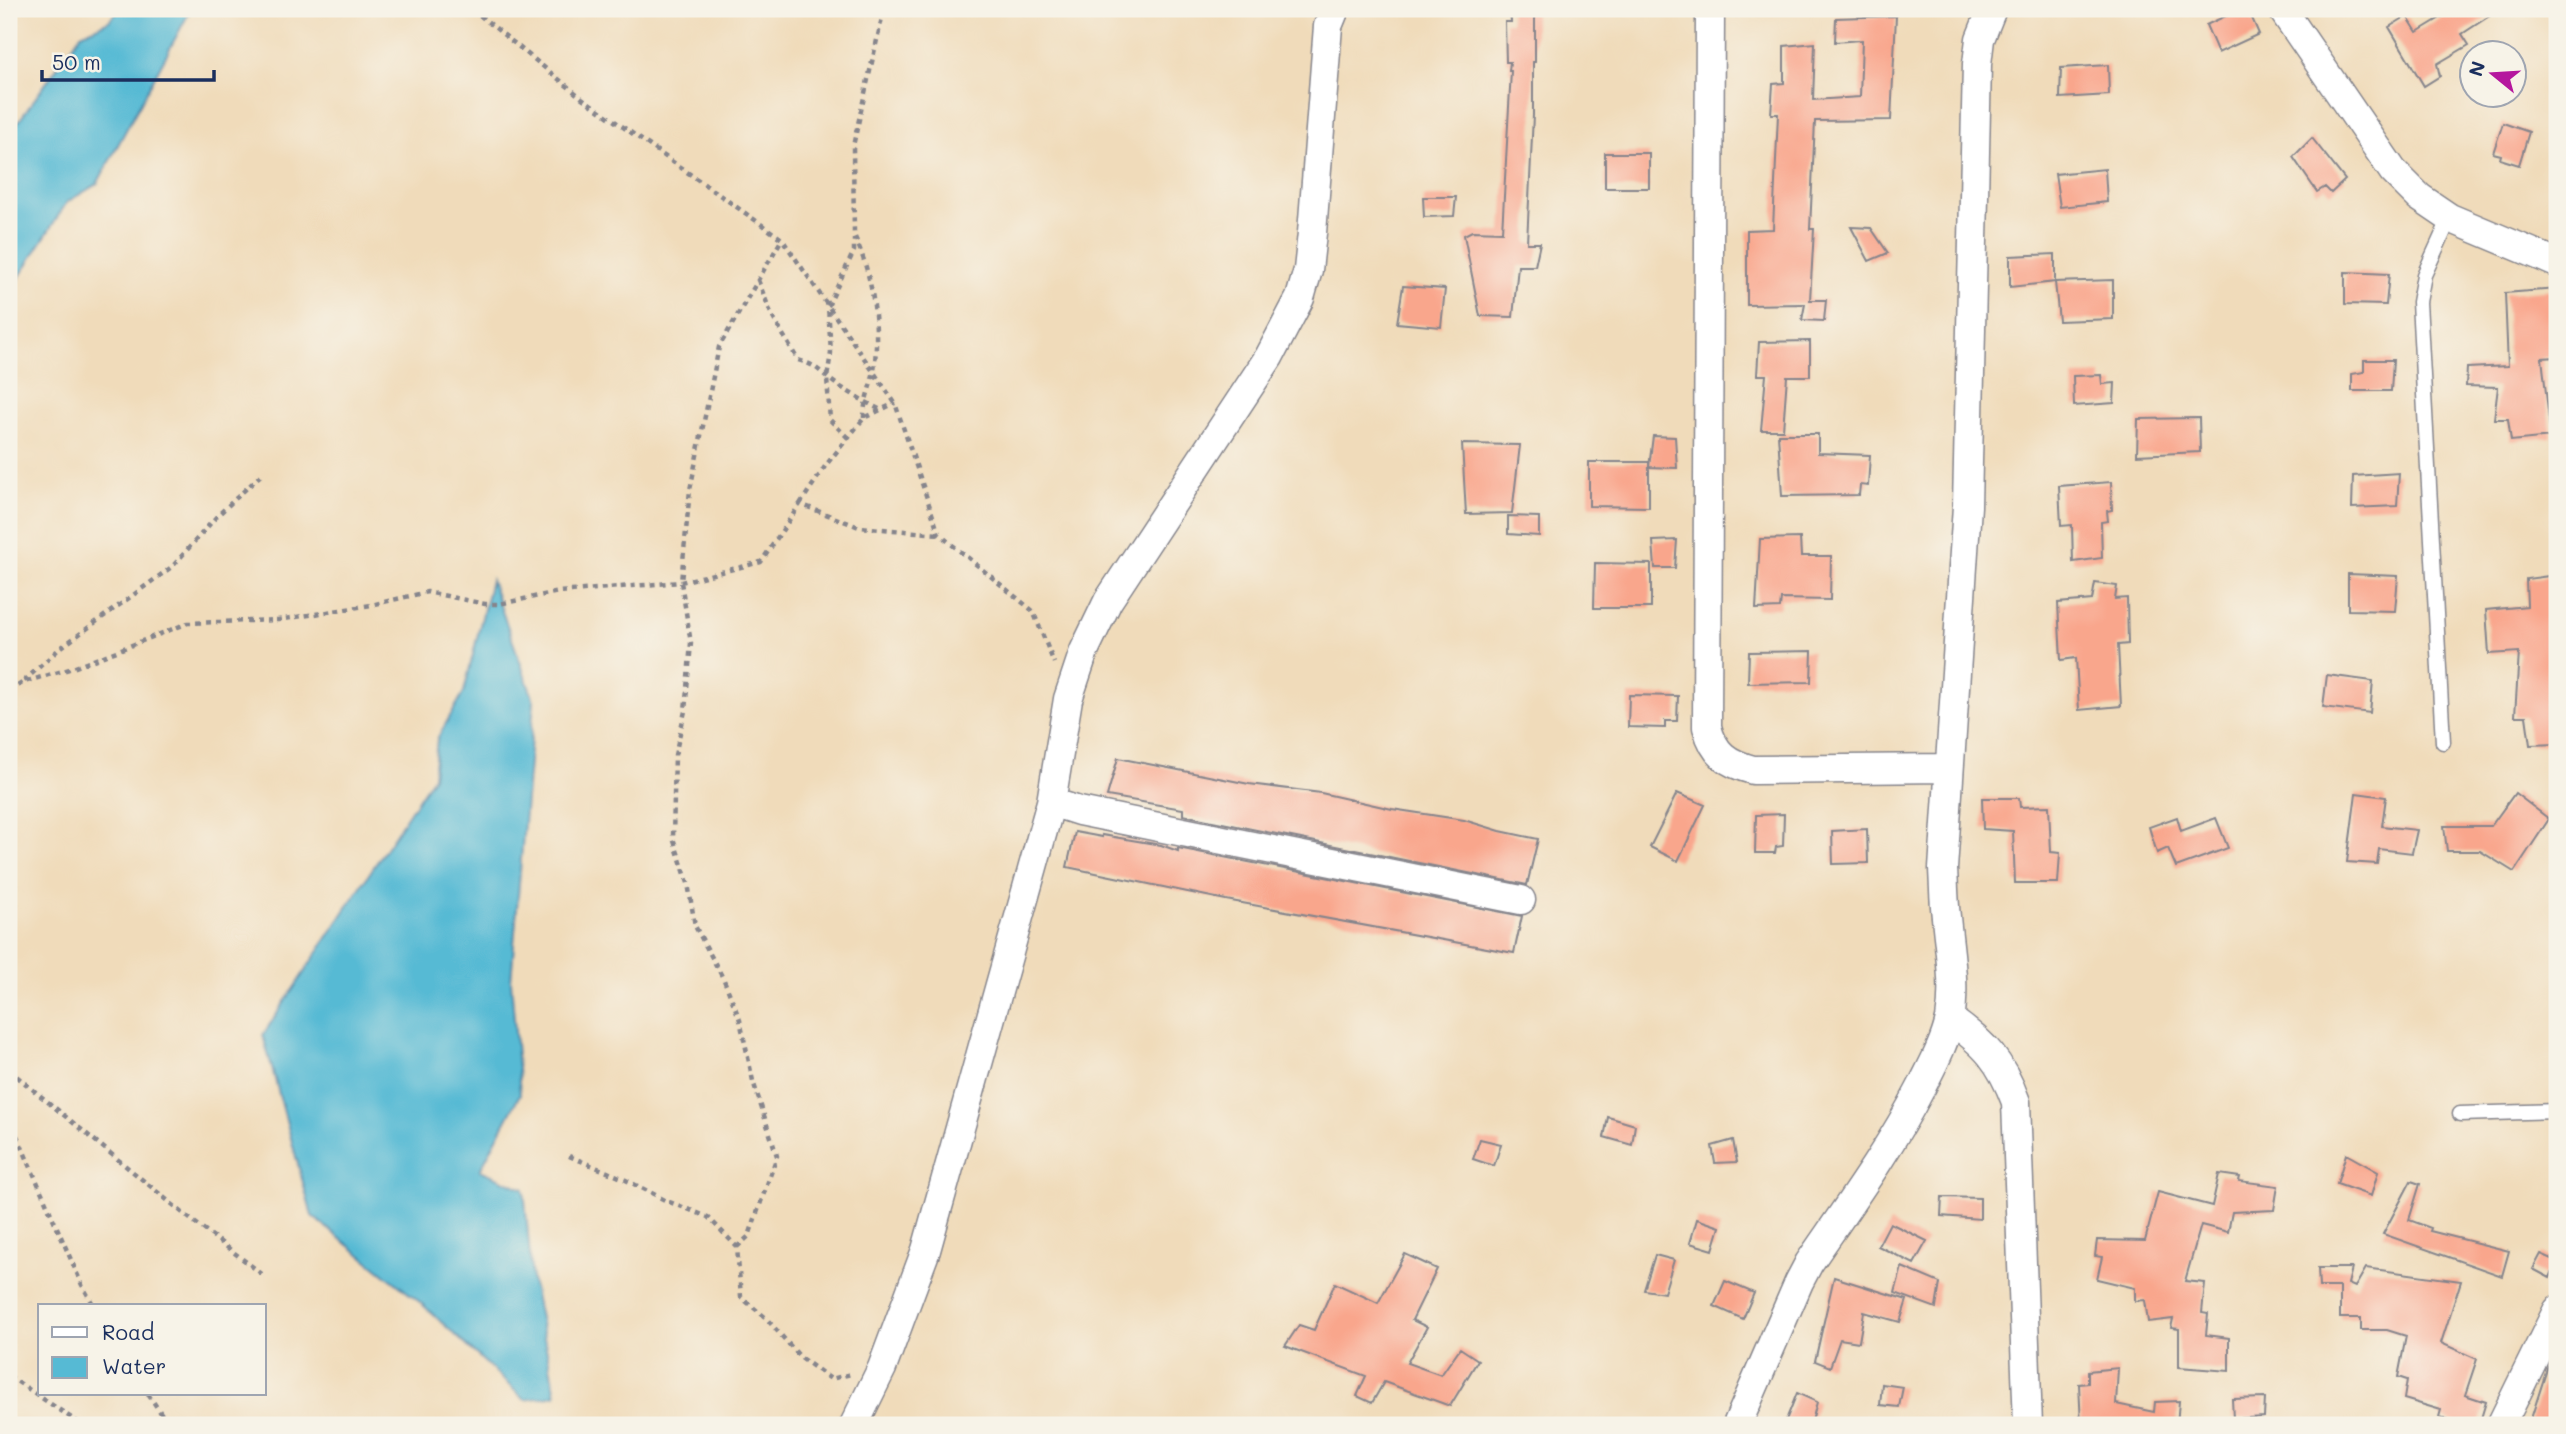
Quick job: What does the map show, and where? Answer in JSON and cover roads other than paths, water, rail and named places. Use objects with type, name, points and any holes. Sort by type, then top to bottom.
[{"type":"street","points":[[854,1425],[882,1368],[926,1250],[1051,802],[1068,699],[1084,651],[1108,601],[1269,357],[1300,298],[1308,270],[1312,233],[1328,26],[1335,9]]},
{"type":"street","points":[[1710,9],[1707,727],[1712,744],[1730,761],[1753,770],[1949,768]]},
{"type":"street","points":[[1737,1425],[1799,1282],[1899,1130],[1931,1068],[1950,1019],[1951,965],[1943,869],[1967,506],[1977,64],[1980,39],[1992,9]]},
{"type":"street","points":[[2282,9],[2393,171],[2418,197],[2450,218],[2557,263]]},
{"type":"street","points":[[1051,802],[1079,811],[1521,900]]},
{"type":"street","points":[[1950,1019],[1976,1038],[1993,1055],[2007,1078],[2016,1102],[2028,1425]]},
{"type":"street","points":[[2501,1425],[2557,1311]]},
{"type":"lane","points":[[2443,741],[2419,302],[2424,275],[2450,218]]},
{"type":"lane","points":[[2460,1114],[2557,1111]]},
{"type":"water","points":[[120,9],[191,9],[97,184],[67,202],[9,293],[9,135],[81,34],[109,21]]},
{"type":"water","points":[[491,580],[534,701],[511,981],[520,1094],[480,1170],[524,1189],[532,1280],[556,1395],[525,1400],[421,1303],[312,1216],[263,1035],[433,777],[437,739],[464,692]]}]
